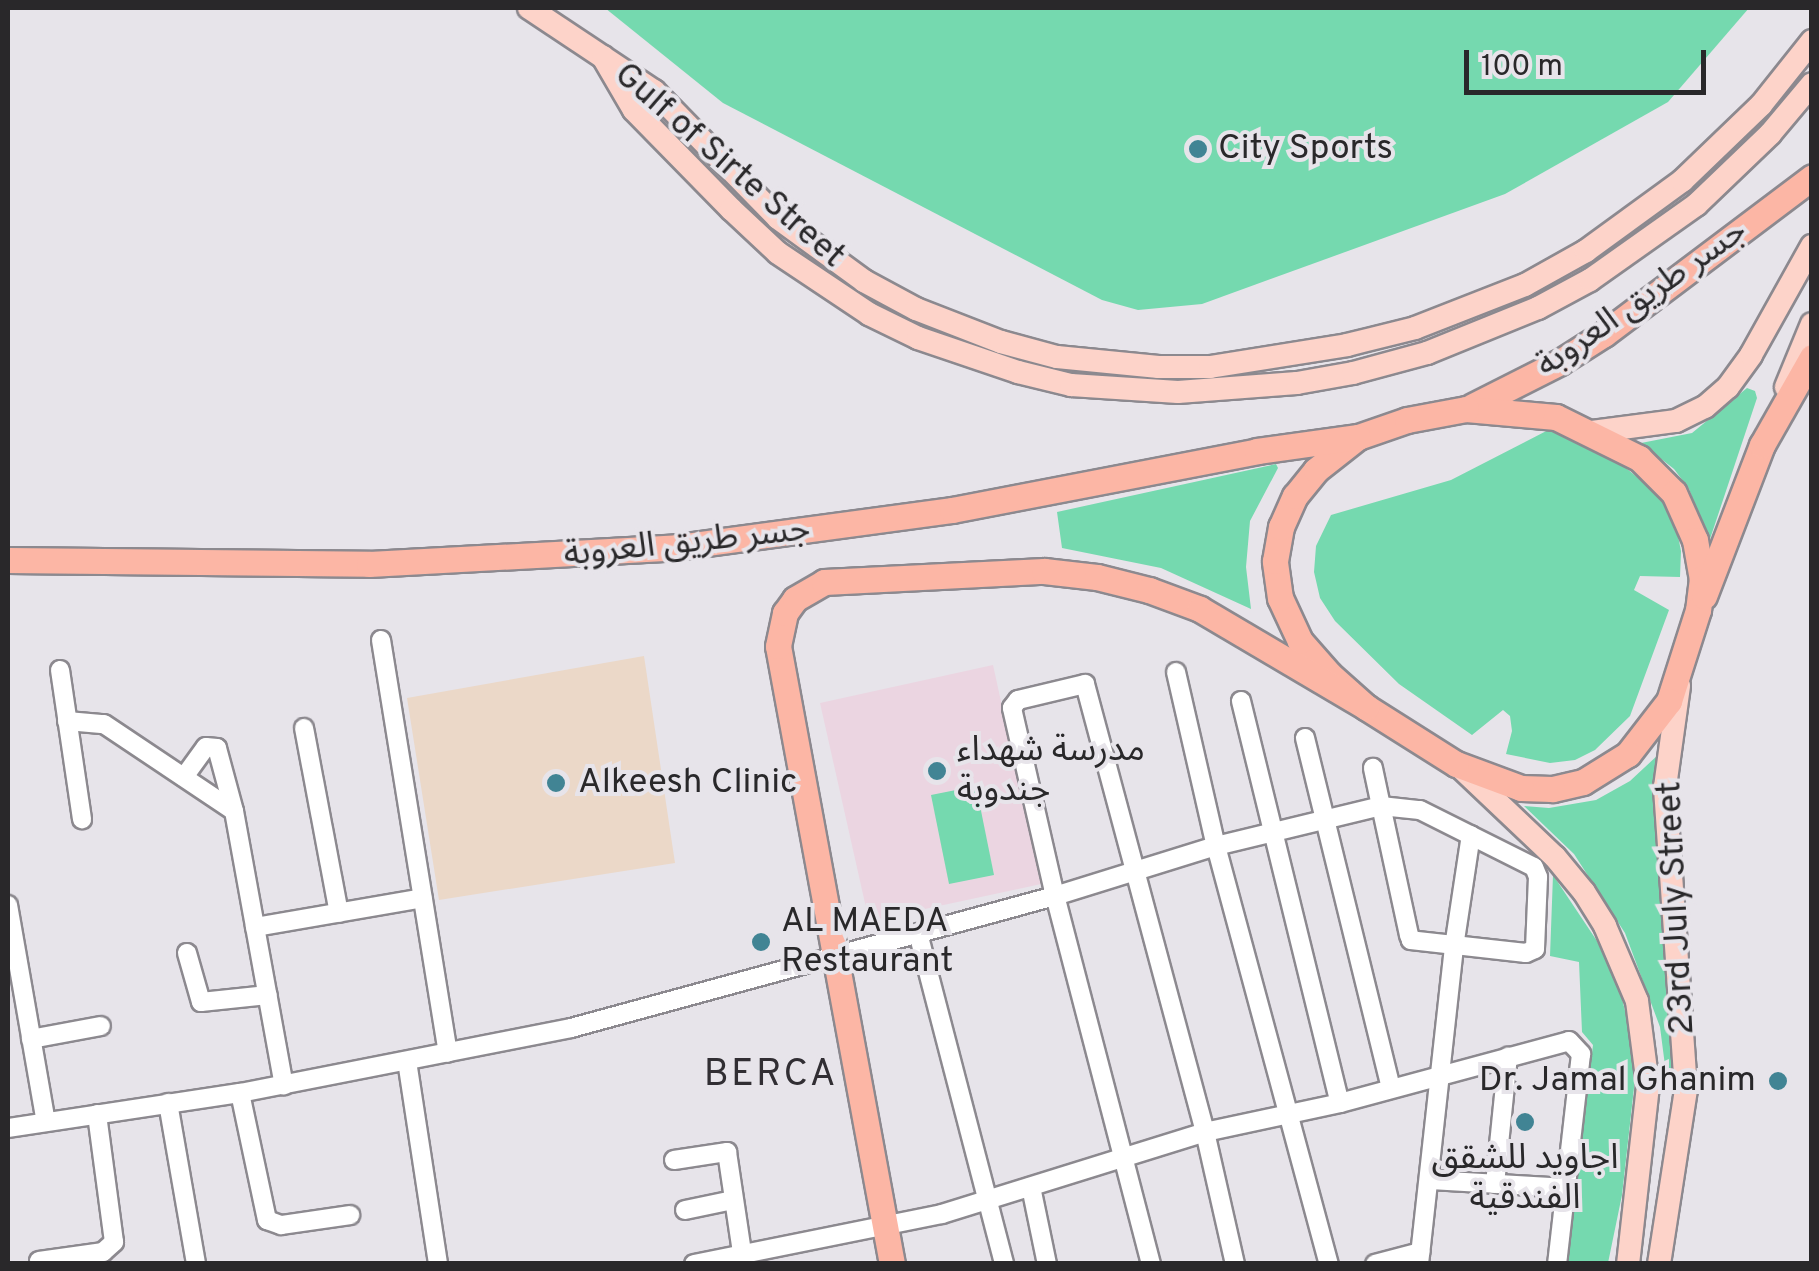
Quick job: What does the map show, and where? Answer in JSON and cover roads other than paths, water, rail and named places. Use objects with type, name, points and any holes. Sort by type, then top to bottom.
[{"type":"highway","name":"جسر طريق العروبة","points":[[1466,409],[1560,362],[1812,178]]},
{"type":"highway","points":[[892,1264],[778,646],[785,613],[808,588],[824,582],[1071,573],[1149,590],[1200,610],[1456,764],[1521,788],[1552,789],[1583,782],[1614,765],[1653,726],[1681,672],[1698,610],[1778,414],[1812,357]]},
{"type":"highway","points":[[1366,707],[1300,641],[1280,598],[1274,561],[1281,527],[1295,496],[1316,470],[1358,437],[1407,420],[1466,409],[1536,412],[1592,432],[1652,468],[1683,507],[1696,540],[1702,578],[1698,610]]},
{"type":"highway","name":"جسر طريق العروبة","points":[[8,560],[369,564],[660,548],[952,510],[1256,451],[1358,437]]},
{"type":"main road","name":"Gulf of Sirte Street","points":[[529,8],[654,91],[778,218],[864,281],[916,309],[1000,342],[1056,357],[1159,368],[1225,365],[1347,345],[1415,328],[1525,285],[1637,217],[1720,146],[1773,91],[1812,41]]},
{"type":"main road","name":"Gulf of Sirte Street","points":[[604,57],[634,110],[730,208],[778,252],[868,314],[918,338],[1018,372],[1070,385],[1178,392],[1297,383],[1353,373],[1427,353],[1538,308],[1590,280],[1696,204],[1803,112],[1812,84]]},
{"type":"main road","points":[[1773,91],[1803,112]]},
{"type":"main road","points":[[1592,432],[1676,421],[1705,407],[1728,387],[1751,354],[1812,246]]},
{"type":"main road","points":[[1778,414],[1812,324]]},
{"type":"main road","name":"23rd July Street","points":[[1659,1264],[1686,1089],[1665,787],[1681,672]]},
{"type":"main road","name":"23rd July Street","points":[[1456,764],[1555,857],[1584,892],[1611,938],[1636,1001],[1648,1086],[1628,1264]]},
{"type":"street","points":[[382,640],[448,1053]]},
{"type":"street","points":[[60,670],[82,819]]},
{"type":"street","points":[[1176,672],[1216,846],[1329,1264]]},
{"type":"street","points":[[1152,1264],[1055,896],[1012,708],[1018,700],[1085,684],[1205,1132],[1235,1264]]},
{"type":"street","points":[[1241,701],[1340,1102]]},
{"type":"street","points":[[67,721],[104,724],[234,811]]},
{"type":"street","points":[[304,728],[339,913]]},
{"type":"street","points":[[1304,738],[1391,1087]]},
{"type":"street","points":[[184,777],[206,747],[217,748],[234,811],[284,1085]]},
{"type":"street","points":[[8,1128],[240,1093],[571,1028],[1055,896],[1216,846],[1381,806],[1420,810],[1537,871],[1536,945],[1526,953],[1417,944],[1409,935],[1381,806],[1372,768]]},
{"type":"street","points":[[1374,1264],[1420,1258],[1454,947],[1472,835]]},
{"type":"street","points":[[255,927],[424,898]]},
{"type":"street","points":[[8,905],[46,1122]]},
{"type":"street","points":[[918,933],[1004,1264]]},
{"type":"street","points":[[186,953],[202,1002],[268,995]]},
{"type":"street","points":[[32,1039],[101,1026]]},
{"type":"street","points":[[694,1264],[884,1228],[989,1202],[1205,1132],[1440,1077],[1569,1041],[1581,1054],[1557,1264]]},
{"type":"street","points":[[1495,1184],[1508,1057]]},
{"type":"street","points":[[407,1061],[438,1264]]},
{"type":"street","points":[[240,1093],[268,1220],[282,1225],[350,1215]]},
{"type":"street","points":[[168,1104],[196,1264]]},
{"type":"street","points":[[39,1261],[103,1252],[114,1242],[97,1114]]},
{"type":"street","points":[[674,1160],[727,1152],[734,1200],[755,1255]]},
{"type":"street","points":[[1430,1180],[1566,1188]]},
{"type":"street","points":[[1031,1187],[1047,1264]]},
{"type":"street","points":[[685,1210],[734,1200]]},
{"type":"place","name":"City Sports","points":[[1198,149]]},
{"type":"place","name":"مدرسة شهداء جندوبة","points":[[937,771]]},
{"type":"place","name":"Alkeesh Clinic","points":[[556,783]]},
{"type":"place","name":"AL MAEDA Restaurant","points":[[761,942]]},
{"type":"place","name":"Dr. Jamal Ghanim","points":[[1778,1081]]},
{"type":"place","name":"اجاويد للشقق الفندقية","points":[[1525,1122]]},
{"type":"district","name":"BERCA","points":[[771,1076]]}]
